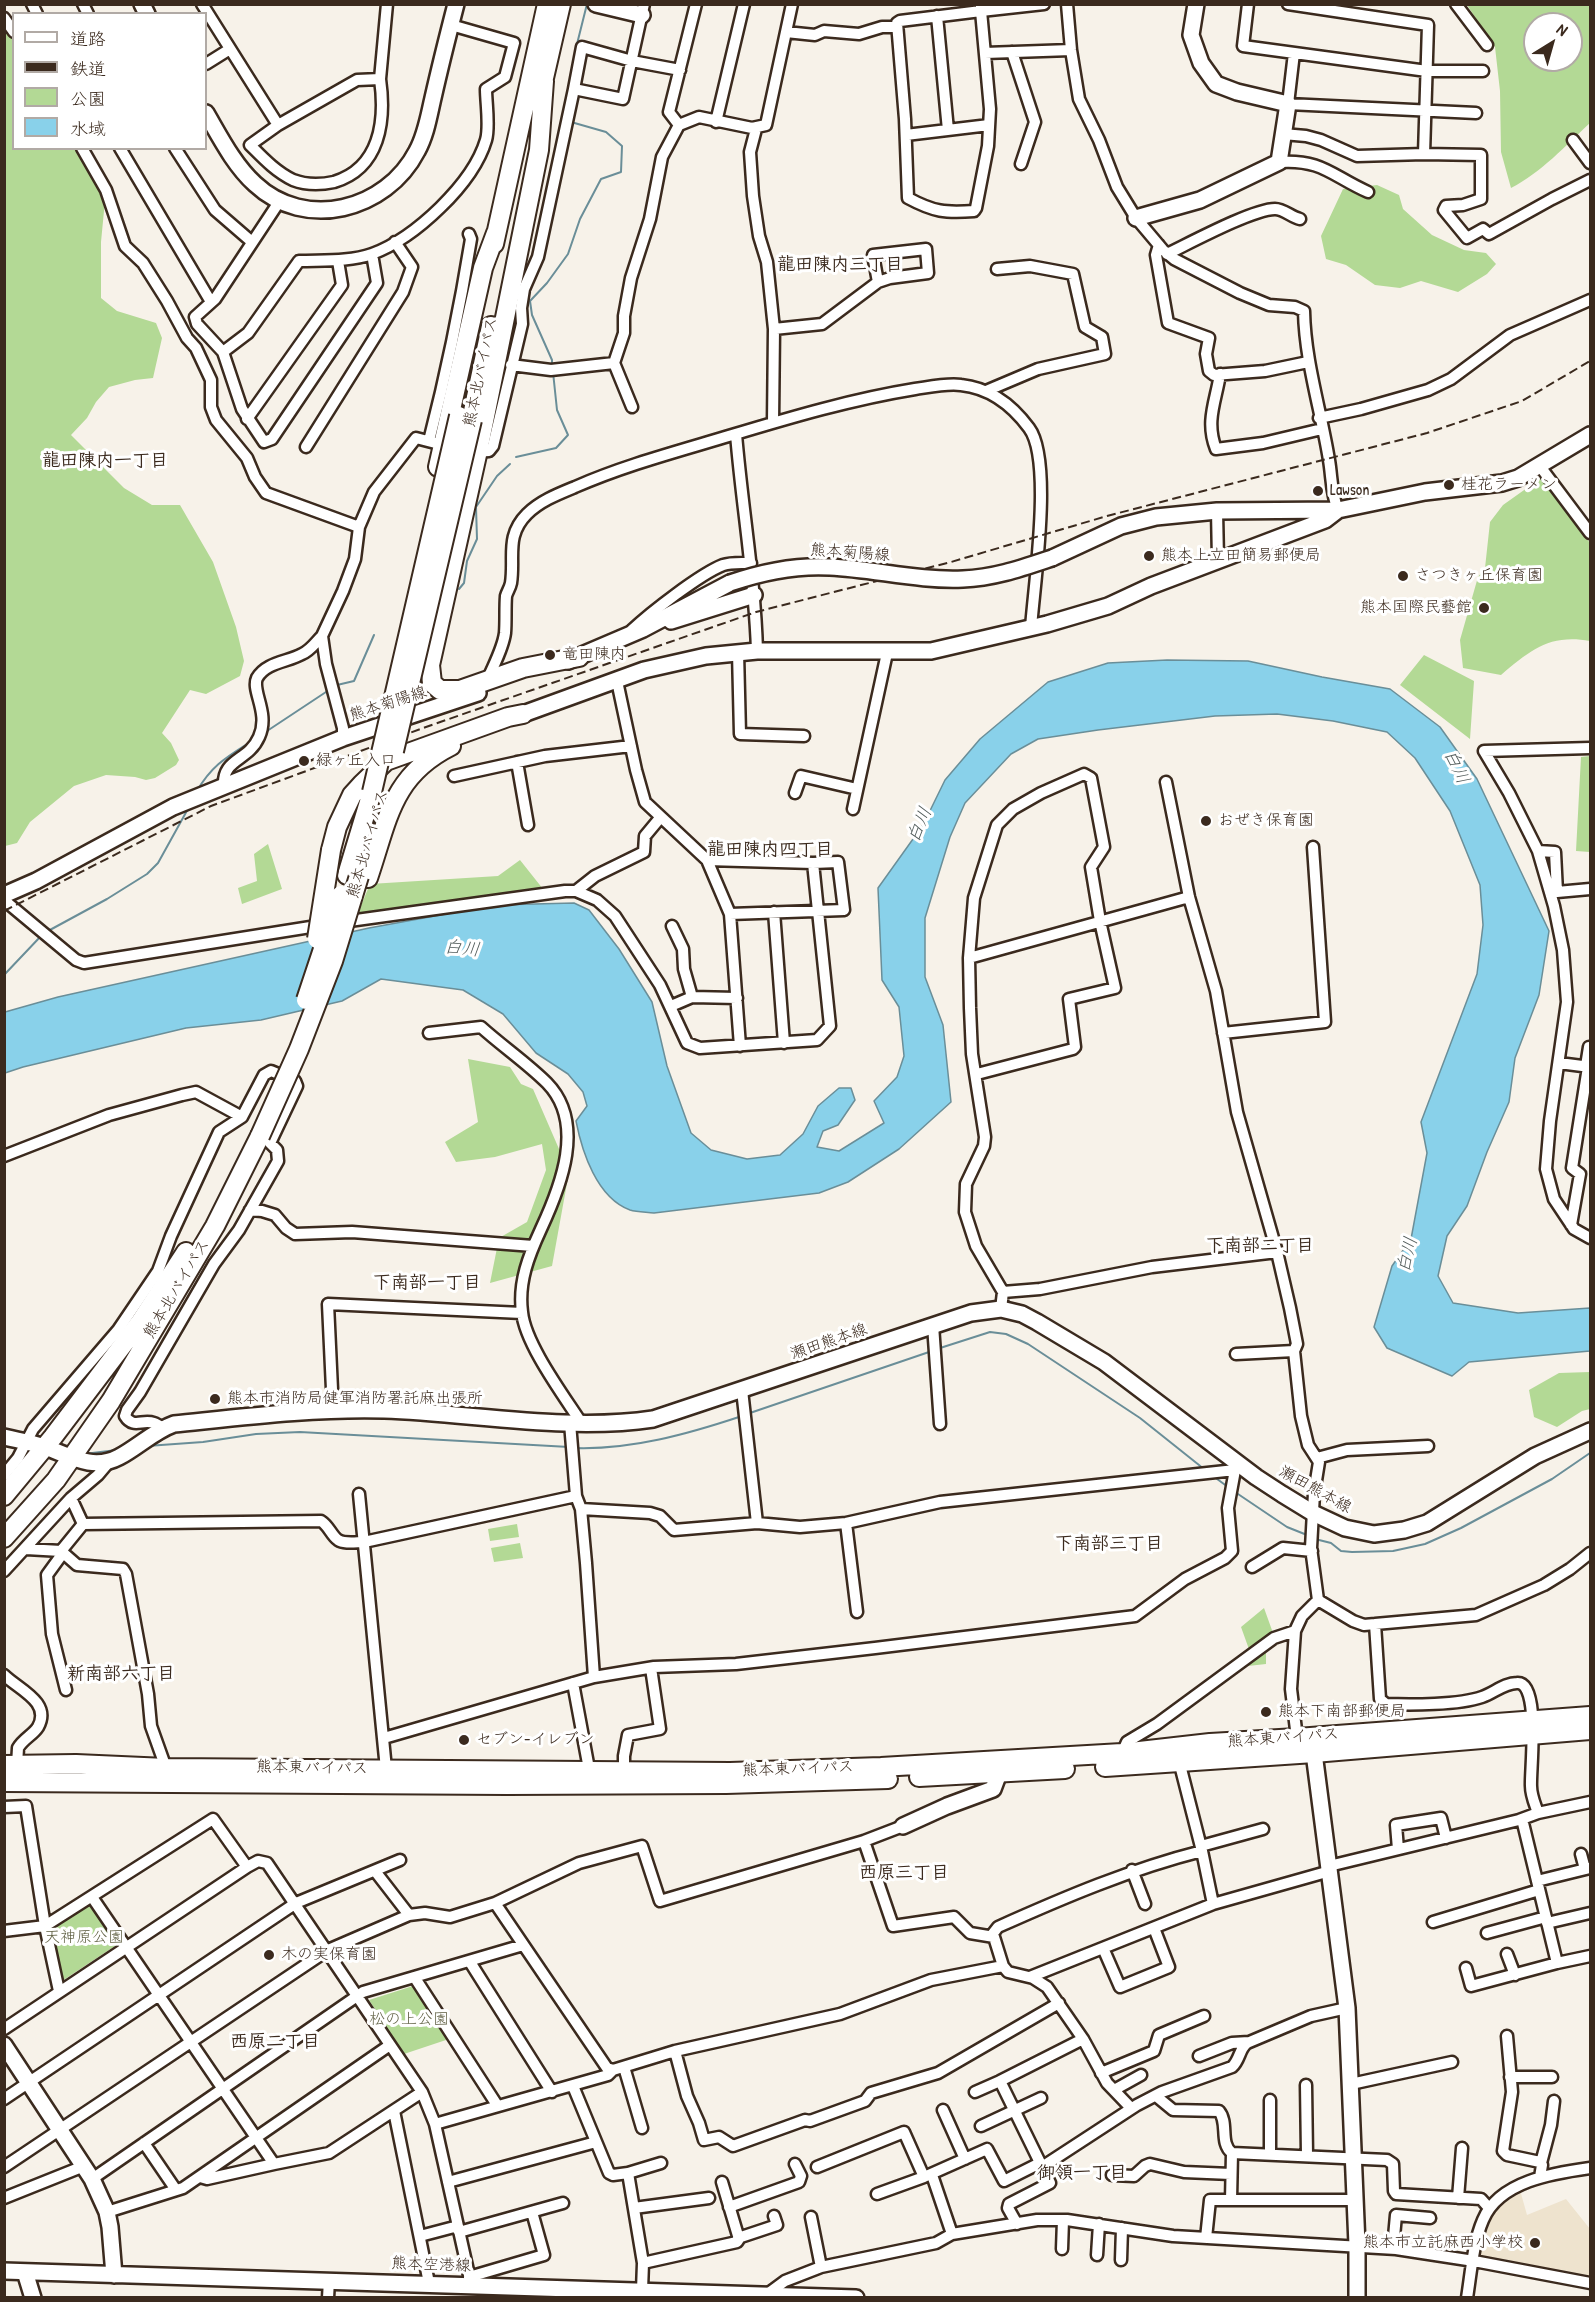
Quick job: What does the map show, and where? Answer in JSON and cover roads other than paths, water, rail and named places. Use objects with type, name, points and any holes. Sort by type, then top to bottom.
[{"type":"highway","name":"熊本北バイパス","points":[[465,418],[496,233],[547,4]]},
{"type":"highway","name":"熊本北バイパス","points":[[4,1538],[72,1459],[111,1401],[215,1226],[250,1128],[299,1049],[333,961],[358,877],[561,4]]},
{"type":"highway","points":[[544,81],[538,150],[478,452],[430,665],[432,683],[440,690],[460,690],[487,685],[523,668],[579,657]]},
{"type":"highway","points":[[380,726],[436,443],[483,268],[496,233]]},
{"type":"highway","points":[[306,1000],[331,850],[337,827],[352,795],[386,761],[508,717],[524,714]]},
{"type":"highway","points":[[358,877],[394,798],[418,767],[438,753],[513,722],[524,714]]},
{"type":"highway","name":"熊本北バイパス","points":[[4,1497],[141,1321],[175,1270],[230,1173],[358,877]]},
{"type":"highway","name":"熊本東バイパス","points":[[4,1782],[495,1785],[817,1782],[1314,1753],[1532,1726],[1590,1716]]},
{"type":"highway","name":"熊本東バイパス","points":[[11,1765],[730,1772],[881,1767],[1122,1753],[1210,1743],[1532,1726],[1590,1730]]},
{"type":"main road","points":[[207,115],[254,184],[279,202],[304,210],[319,211],[344,208],[369,198],[398,176],[420,146],[456,4]]},
{"type":"main road","points":[[596,4],[643,10]]},
{"type":"main road","points":[[1136,218],[1200,200],[1277,165],[1279,162],[1288,104],[1237,92],[1216,84],[1201,63],[1191,35],[1196,4]]},
{"type":"main road","name":"熊本菊陽線","points":[[579,657],[643,629],[730,583],[770,572],[806,567],[830,567],[941,579],[990,577],[1052,558],[1133,523],[1156,517],[1218,511],[1338,510],[1425,492],[1502,483],[1518,478],[1590,435]]},
{"type":"main road","points":[[524,714],[644,670],[706,656],[757,651],[887,653],[930,651],[1031,628],[1108,606],[1151,586],[1325,520],[1338,510]]},
{"type":"main road","points":[[643,629],[754,595]]},
{"type":"main road","name":"熊本菊陽線","points":[[4,895],[36,881],[173,807],[343,738],[487,685]]},
{"type":"main road","name":"瀬田熊本線","points":[[109,1462],[174,1424],[333,1411],[383,1410],[576,1424],[625,1424],[653,1419],[971,1312],[1001,1309],[1029,1318],[1104,1362],[1237,1466],[1313,1513],[1345,1528],[1374,1534],[1404,1530],[1427,1523],[1535,1456],[1590,1431]]},
{"type":"main road","points":[[4,1437],[45,1447],[72,1459],[98,1464],[109,1462]]},
{"type":"main road","points":[[1297,1738],[1314,1753],[1347,2008],[1354,2157],[1357,2298]]},
{"type":"main road","points":[[903,1827],[946,1806],[993,1789],[999,1773]]},
{"type":"main road","points":[[4,2044],[88,2173],[107,2212],[112,2239],[114,2275]]},
{"type":"main road","name":"熊本空港線","points":[[4,2271],[429,2283],[470,2280],[486,2291],[650,2292],[856,2298]]},
{"type":"main road","points":[[25,2272],[33,2298]]},
{"type":"street","points":[[380,79],[357,80],[278,125],[250,145],[275,169],[293,180],[313,184],[328,183],[349,176],[364,165],[376,144],[380,123],[380,79],[387,4]]},
{"type":"street","points":[[679,125],[669,112],[696,4]]},
{"type":"street","points":[[716,122],[744,4]]},
{"type":"street","points":[[632,407],[614,363],[624,333],[624,316],[631,278],[650,219],[662,157],[679,125],[699,117],[756,129],[766,125],[792,4]]},
{"type":"street","points":[[981,8],[990,110],[983,173],[974,211],[948,213],[932,209],[908,198],[906,135],[897,27],[899,21],[981,8],[1044,4]]},
{"type":"street","points":[[1067,4],[1079,99],[1099,140],[1117,187],[1136,218],[1174,260],[1269,305],[1295,307],[1304,311],[1305,346],[1329,460],[1334,500],[1338,510]]},
{"type":"street","points":[[1248,4],[1243,46],[1427,71],[1483,71]]},
{"type":"street","points":[[1288,4],[1370,10],[1428,25],[1424,153]]},
{"type":"street","points":[[1456,4],[1487,45]]},
{"type":"street","points":[[574,89],[623,99],[643,10]]},
{"type":"street","points":[[207,12],[278,125]]},
{"type":"street","points":[[938,16],[948,130]]},
{"type":"street","points":[[223,352],[248,333],[299,261],[338,261],[372,254],[395,242],[432,215],[449,199],[469,173],[487,138],[486,89],[505,77],[514,43],[451,25]]},
{"type":"street","points":[[786,32],[815,35],[824,31],[859,34],[882,27],[897,27]]},
{"type":"street","points":[[224,786],[223,777],[226,768],[252,750],[260,735],[263,708],[255,687],[258,678],[267,668],[300,656],[312,648],[322,636],[344,591],[355,559],[359,527],[374,492],[416,438],[478,452],[489,451],[493,446],[522,324],[521,308],[524,289],[538,257],[582,47],[632,61],[680,70]]},
{"type":"street","points":[[207,63],[230,49]]},
{"type":"street","points":[[985,53],[1071,50]]},
{"type":"street","points":[[1012,52],[1035,122],[1022,164]]},
{"type":"street","points":[[1294,53],[1288,104],[1476,113]]},
{"type":"street","points":[[906,135],[989,125]]},
{"type":"street","points":[[756,129],[750,152],[752,185],[759,236],[767,262],[774,329],[773,422]]},
{"type":"street","points":[[1283,134],[1314,138],[1357,156],[1424,153],[1481,156],[1481,199],[1463,205],[1446,206],[1444,210],[1467,238],[1483,229],[1489,234],[1590,180]]},
{"type":"street","points":[[1573,140],[1590,163]]},
{"type":"street","points":[[83,150],[106,190],[125,246],[143,263],[187,338],[196,348],[211,380],[212,407],[216,420],[246,458],[266,493],[359,527]]},
{"type":"street","points":[[121,150],[211,302]]},
{"type":"street","points":[[176,150],[215,210],[252,242]]},
{"type":"street","points":[[1279,162],[1300,160],[1324,167],[1368,192]]},
{"type":"street","points":[[279,202],[211,302],[195,317],[197,324],[223,352],[242,410],[264,442],[272,439],[377,282],[372,254]]},
{"type":"street","points":[[1167,254],[1253,214],[1272,208],[1300,219]]},
{"type":"street","points":[[436,443],[440,398],[465,276],[471,239],[469,234]]},
{"type":"street","points":[[306,447],[403,292],[412,267],[395,242]]},
{"type":"street","points":[[1159,245],[1156,255],[1168,322],[1209,338],[1206,354],[1209,371],[1215,375],[1265,371],[1308,362]]},
{"type":"street","points":[[774,329],[822,324],[878,282],[890,278],[928,273],[926,249],[873,255],[878,282]]},
{"type":"street","points":[[247,419],[342,285],[338,261]]},
{"type":"street","points":[[986,391],[1038,369],[1105,354],[1102,337],[1085,327],[1073,274],[1030,266],[998,269]]},
{"type":"street","points":[[1220,374],[1217,390],[1212,399],[1210,426],[1216,449],[1263,443],[1361,409],[1428,390],[1451,379],[1510,335],[1590,300]]},
{"type":"street","points":[[511,365],[551,370],[614,363]]},
{"type":"street","points":[[487,685],[505,635],[507,594],[511,585],[513,535],[526,514],[549,498],[607,473],[773,422],[882,394],[931,387],[960,385],[986,391],[1005,404],[1030,430],[1036,441],[1040,460],[1041,536],[1031,628]]},
{"type":"street","points":[[736,434],[742,507],[751,563],[757,651]]},
{"type":"street","points":[[1539,465],[1590,533]]},
{"type":"street","points":[[1218,511],[1218,560]]},
{"type":"street","points":[[625,637],[643,620],[724,565],[751,563]]},
{"type":"street","points":[[322,636],[326,664],[343,728],[343,738]]},
{"type":"street","points":[[738,652],[740,734],[804,736]]},
{"type":"street","points":[[853,809],[887,653]]},
{"type":"street","points":[[617,681],[645,802],[707,860],[730,914],[740,1046]]},
{"type":"street","points":[[454,776],[545,756],[631,746]]},
{"type":"street","points":[[1590,748],[1484,751],[1509,793],[1538,851],[1554,906],[1563,950],[1567,1002],[1550,1121],[1546,1169],[1554,1199],[1574,1229],[1590,1238]]},
{"type":"street","points":[[517,762],[528,825]]},
{"type":"street","points":[[977,1074],[1073,1049],[1075,1047],[1069,999],[1115,988],[1091,867],[1104,847],[1091,778],[1084,774],[1041,793],[1013,809],[997,825],[974,898],[969,958],[972,1054],[977,1074],[985,1137],[984,1146],[966,1184],[965,1212],[976,1246],[1003,1292],[1001,1309]]},
{"type":"street","points":[[795,793],[801,776],[857,789]]},
{"type":"street","points":[[1166,782],[1189,897],[1216,991],[1237,1112],[1277,1252],[1297,1344],[1294,1351],[1301,1416],[1308,1445],[1319,1461],[1312,1531],[1318,1600]]},
{"type":"street","points":[[576,891],[595,876],[644,852],[645,836],[660,818]]},
{"type":"street","points":[[1223,1034],[1325,1022],[1314,847]]},
{"type":"street","points":[[1538,851],[1555,852],[1557,892],[1590,889]]},
{"type":"street","points":[[707,860],[813,864],[838,862],[844,910],[730,914]]},
{"type":"street","points":[[4,900],[76,960],[84,963],[394,914],[576,891],[597,900],[615,916],[671,1005],[687,1042],[700,1048],[817,1040],[830,1026],[813,864]]},
{"type":"street","points":[[969,958],[1189,897]]},
{"type":"street","points":[[774,912],[784,1043]]},
{"type":"street","points":[[672,926],[683,950],[684,969],[692,997]]},
{"type":"street","points":[[671,1005],[692,997],[736,998]]},
{"type":"street","points":[[429,1034],[472,1027],[481,1028],[548,1084],[558,1098],[566,1117],[568,1137],[563,1171],[522,1279],[522,1313],[532,1345],[576,1424],[576,1496],[580,1509],[594,1677]]},
{"type":"street","points":[[1571,1225],[1580,1174],[1572,1168],[1590,1047]]},
{"type":"street","points":[[1559,1063],[1588,1067]]},
{"type":"street","points":[[164,1428],[152,1422],[134,1424],[125,1416],[127,1410],[140,1392],[214,1263],[250,1210],[278,1161],[277,1150],[270,1143],[297,1086],[295,1081],[271,1071],[264,1075],[250,1128]]},
{"type":"street","points":[[4,1156],[109,1115],[196,1092],[250,1128]]},
{"type":"street","points":[[4,1475],[18,1458],[33,1429],[118,1330],[158,1271],[171,1236],[219,1132],[250,1128]]},
{"type":"street","points":[[250,1210],[275,1215],[286,1228],[295,1234],[352,1232],[533,1246]]},
{"type":"street","points":[[1003,1292],[1041,1289],[1152,1267],[1277,1252]]},
{"type":"street","points":[[333,1411],[328,1304],[522,1313]]},
{"type":"street","points":[[933,1325],[940,1424]]},
{"type":"street","points":[[1236,1354],[1294,1351]]},
{"type":"street","points":[[742,1390],[757,1523]]},
{"type":"street","points":[[1317,1458],[1347,1450],[1428,1446]]},
{"type":"street","points":[[4,1571],[71,1498],[98,1475],[109,1462]]},
{"type":"street","points":[[580,1509],[650,1513],[660,1516],[674,1530],[757,1523],[800,1527],[846,1523],[940,1502],[1216,1472],[1237,1466]]},
{"type":"street","points":[[384,1738],[594,1677],[651,1668],[759,1661],[1134,1616],[1185,1579],[1225,1558],[1232,1551],[1228,1508],[1237,1466]]},
{"type":"street","points":[[359,1494],[386,1769]]},
{"type":"street","points":[[83,1524],[321,1521],[342,1542],[364,1542],[576,1496]]},
{"type":"street","points":[[71,1498],[83,1524]]},
{"type":"street","points":[[846,1523],[857,1612]]},
{"type":"street","points":[[66,1690],[52,1634],[46,1575],[83,1524]]},
{"type":"street","points":[[1252,1567],[1283,1548],[1312,1547]]},
{"type":"street","points":[[26,1549],[62,1552],[77,1564],[116,1566],[123,1569],[126,1574],[148,1694],[151,1726],[166,1768]]},
{"type":"street","points":[[1318,1600],[1357,1623],[1375,1624],[1476,1615],[1544,1585],[1590,1553]]},
{"type":"street","points":[[1297,1738],[1291,1689],[1295,1631],[1302,1616],[1318,1600]]},
{"type":"street","points":[[1375,1624],[1380,1699],[1383,1703],[1389,1705],[1470,1700],[1512,1684],[1521,1683],[1527,1690],[1532,1726],[1531,1785],[1532,1798],[1538,1813]]},
{"type":"street","points":[[1122,1753],[1127,1742],[1166,1717],[1274,1638],[1295,1631]]},
{"type":"street","points":[[624,1770],[628,1735],[660,1730],[651,1668]]},
{"type":"street","points":[[4,1675],[36,1701],[41,1708],[41,1719],[37,1729],[18,1748],[11,1765]]},
{"type":"street","points":[[573,1683],[590,1769]]},
{"type":"street","points":[[1179,1761],[1202,1848],[1213,1904]]},
{"type":"street","points":[[1030,1977],[1213,1904],[1329,1868],[1538,1813],[1590,1802]]},
{"type":"street","points":[[4,1808],[26,1806],[45,1926],[59,1991]]},
{"type":"street","points":[[1398,1850],[1396,1825],[1441,1818],[1446,1838]]},
{"type":"street","points":[[4,1931],[45,1926],[213,1819],[247,1867]]},
{"type":"street","points":[[1522,1819],[1557,1963]]},
{"type":"street","points":[[4,2167],[328,1950],[409,1915],[425,1913],[450,1917],[495,1903],[579,1863],[642,1846],[660,1902],[864,1841],[903,1827]]},
{"type":"street","points":[[991,1936],[998,1927],[1132,1870],[1263,1829]]},
{"type":"street","points":[[864,1841],[893,1926],[954,1917],[970,1933],[991,1936],[996,1941],[1003,1966],[1008,1972],[1030,1977],[1047,1987],[1083,2039],[1101,2073],[1131,2108]]},
{"type":"street","points":[[1433,1922],[1588,1868],[1581,1854]]},
{"type":"street","points":[[4,2100],[296,1903],[400,1860]]},
{"type":"street","points":[[4,2029],[247,1867],[258,1861],[267,1863],[422,2092],[435,2124],[470,2280],[544,2255],[532,2211]]},
{"type":"street","points":[[1132,1870],[1145,1904]]},
{"type":"street","points":[[375,1871],[409,1915]]},
{"type":"street","points":[[92,1897],[274,2164]]},
{"type":"street","points":[[495,1903],[607,2068],[618,2068],[675,2051],[840,2014],[931,1980],[1003,1966]]},
{"type":"street","points":[[1487,1933],[1590,1913]]},
{"type":"street","points":[[1103,1948],[1120,1987],[1169,1967],[1154,1928]]},
{"type":"street","points":[[7,2194],[88,2173],[144,2143],[370,1990],[523,1945]]},
{"type":"street","points":[[1508,1954],[1515,1975]]},
{"type":"street","points":[[1466,1968],[1471,1986],[1590,1956]]},
{"type":"street","points":[[470,1962],[552,2092]]},
{"type":"street","points":[[415,1977],[497,2105]]},
{"type":"street","points":[[675,2051],[687,2096],[704,2140],[719,2137],[733,2146],[865,2101],[871,2093],[938,2073],[1059,2003]]},
{"type":"street","points":[[877,2194],[928,2176],[987,2149],[1004,2181],[1041,2165],[1131,2108],[1232,2067],[1243,2046],[1249,2042],[1311,2016],[1347,2008]]},
{"type":"street","points":[[1101,2073],[1154,2051],[1160,2035],[1204,2016]]},
{"type":"street","points":[[1507,2036],[1512,2092],[1504,2152],[1508,2156],[1541,2163]]},
{"type":"street","points":[[975,2092],[1083,2039]]},
{"type":"street","points":[[1199,2056],[1229,2045],[1249,2042]]},
{"type":"street","points":[[107,2212],[176,2190],[200,2177],[390,2045]]},
{"type":"street","points":[[1229,2045],[1236,2062]]},
{"type":"street","points":[[1351,2084],[1452,2062]]},
{"type":"street","points":[[435,2124],[497,2105],[573,2086],[608,2075],[618,2068]]},
{"type":"street","points":[[618,2068],[642,2128]]},
{"type":"street","points":[[1114,2090],[1141,2075]]},
{"type":"street","points":[[1510,2077],[1552,2077]]},
{"type":"street","points":[[999,2081],[1050,2183],[1008,2207],[1017,2224]]},
{"type":"street","points":[[1306,2085],[1307,2155]]},
{"type":"street","points":[[573,2086],[610,2175],[628,2173],[661,2163]]},
{"type":"street","points":[[200,2177],[207,2179],[329,2153],[422,2092]]},
{"type":"street","points":[[1156,2096],[1173,2109],[1219,2111],[1223,2119],[1226,2147],[1232,2153],[1354,2157],[1390,2161],[1393,2164],[1396,2194],[1481,2199],[1489,2208]]},
{"type":"street","points":[[981,2126],[1041,2098]]},
{"type":"street","points":[[1270,2100],[1270,2153]]},
{"type":"street","points":[[1540,2176],[1541,2163],[1550,2133],[1554,2101]]},
{"type":"street","points":[[943,2110],[965,2159]]},
{"type":"street","points":[[394,2111],[429,2283]]},
{"type":"street","points":[[817,2167],[904,2132],[928,2176],[952,2234]]},
{"type":"street","points":[[448,2182],[596,2142]]},
{"type":"street","points":[[144,2143],[176,2190]]},
{"type":"street","points":[[1458,2198],[1462,2148]]},
{"type":"street","points":[[1231,2199],[1232,2153]]},
{"type":"street","points":[[729,2206],[799,2182],[801,2176],[795,2164]]},
{"type":"street","points":[[1112,2175],[1134,2176],[1150,2164],[1184,2172],[1231,2174]]},
{"type":"street","points":[[1467,2298],[1482,2221],[1489,2208],[1514,2189],[1540,2176],[1590,2168]]},
{"type":"street","points":[[628,2173],[650,2292]]},
{"type":"street","points":[[722,2182],[738,2238]]},
{"type":"street","points":[[634,2208],[709,2198]]},
{"type":"street","points":[[1206,2238],[1209,2201],[1231,2199],[1355,2200]]},
{"type":"street","points":[[420,2236],[563,2203]]},
{"type":"street","points":[[1393,2248],[1396,2215],[1430,2218]]},
{"type":"street","points":[[643,2262],[733,2244],[738,2238],[776,2225],[774,2216]]},
{"type":"street","points":[[811,2217],[821,2267]]},
{"type":"street","points":[[766,2295],[785,2281],[821,2267],[936,2243],[952,2234],[1037,2220],[1099,2224],[1173,2236],[1393,2248],[1590,2283]]},
{"type":"street","points":[[1062,2249],[1063,2220]]},
{"type":"street","points":[[1097,2255],[1099,2224]]},
{"type":"street","points":[[1121,2260],[1122,2228]]},
{"type":"street","points":[[328,2280],[328,2298]]},
{"type":"water","name":"白川","points":[[1167,660],[1248,661],[1390,689],[1440,727],[1477,779],[1549,931],[1539,995],[1515,1058],[1509,1102],[1467,1206],[1447,1236],[1438,1276],[1453,1303],[1518,1313],[1590,1308],[1590,1351],[1469,1362],[1452,1376],[1387,1348],[1374,1327],[1392,1266],[1411,1239],[1427,1153],[1421,1122],[1477,974],[1483,925],[1480,885],[1450,811],[1415,758],[1387,732],[1333,721],[1277,714],[1215,716],[1038,739],[1011,754],[965,803],[950,837],[925,918],[925,977],[943,1025],[951,1102],[899,1149],[848,1182],[819,1193],[654,1213],[630,1210],[618,1204],[600,1185],[582,1146],[576,1121],[587,1106],[583,1092],[568,1074],[536,1053],[503,1014],[463,990],[381,979],[342,1001],[261,1020],[186,1028],[5,1073],[5,1012],[58,997],[369,928],[495,905],[574,903],[589,910],[619,949],[652,1002],[667,1066],[691,1133],[711,1150],[747,1159],[780,1155],[803,1134],[818,1106],[839,1088],[851,1088],[855,1100],[838,1125],[823,1131],[817,1147],[839,1151],[884,1123],[874,1101],[897,1077],[904,1056],[899,1007],[882,980],[878,888],[923,825],[945,780],[980,739],[1048,682],[1108,663]]},
{"type":"waterway","points":[[576,48],[587,4]]},
{"type":"waterway","points":[[552,366],[552,360],[532,315],[530,301],[547,283],[568,254],[580,219],[601,179],[621,172],[622,146],[606,132],[571,122]]},
{"type":"waterway","points":[[516,457],[556,448],[568,435],[557,410],[553,372]]},
{"type":"waterway","points":[[459,589],[464,583],[467,561],[477,539],[476,507],[497,476],[510,464]]},
{"type":"waterway","points":[[337,685],[354,681],[374,635]]},
{"type":"waterway","points":[[264,733],[329,690]]},
{"type":"waterway","points":[[197,791],[214,768],[252,741]]},
{"type":"waterway","points":[[48,931],[147,874],[158,863],[189,807]]},
{"type":"waterway","points":[[4,975],[41,936]]},
{"type":"waterway","points":[[937,1349],[990,1332],[1006,1334],[1028,1344],[1140,1418],[1204,1469]]},
{"type":"waterway","points":[[747,1414],[932,1351]]},
{"type":"waterway","points":[[574,1448],[638,1444],[701,1429],[742,1416]]},
{"type":"waterway","points":[[147,1446],[203,1442],[256,1434],[300,1432],[569,1447]]},
{"type":"waterway","points":[[84,1454],[117,1450]]},
{"type":"waterway","points":[[1315,1539],[1331,1543],[1341,1551],[1352,1552],[1393,1551],[1425,1544],[1461,1528],[1552,1479],[1590,1453]]},
{"type":"waterway","points":[[1213,1476],[1228,1487]]},
{"type":"waterway","points":[[1235,1492],[1287,1527],[1307,1535]]},
{"type":"railway","points":[[4,911],[211,806],[426,727],[756,612],[951,562],[1107,516],[1427,433],[1522,401],[1590,361]]},
{"type":"place","name":"桂花ラーメン","points":[[1449,485]]},
{"type":"place","name":"Lawson","points":[[1318,491]]},
{"type":"place","name":"熊本上立田簡易郵便局","points":[[1149,556]]},
{"type":"place","name":"さつきヶ丘保育園","points":[[1403,576]]},
{"type":"place","name":"熊本国際民藝館","points":[[1484,608]]},
{"type":"place","name":"竜田陳内","points":[[550,655]]},
{"type":"place","name":"緑ヶ丘入口","points":[[304,761]]},
{"type":"place","name":"おぜき保育園","points":[[1206,821]]},
{"type":"place","name":"熊本市消防局健軍消防署託麻出張所","points":[[215,1399]]},
{"type":"place","name":"熊本下南部郵便局","points":[[1266,1712]]},
{"type":"place","name":"セブン-イレブン","points":[[464,1740]]},
{"type":"place","name":"木の実保育園","points":[[269,1955]]},
{"type":"place","name":"熊本市立託麻西小学校","points":[[1535,2243]]},
{"type":"district","name":"龍田陳内三丁目","points":[[840,265]]},
{"type":"district","name":"龍田陳内一丁目","points":[[105,461]]},
{"type":"district","name":"龍田陳内四丁目","points":[[770,850]]},
{"type":"district","name":"下南部二丁目","points":[[1260,1246]]},
{"type":"district","name":"下南部一丁目","points":[[427,1283]]},
{"type":"district","name":"下南部三丁目","points":[[1109,1544]]},
{"type":"district","name":"新南部六丁目","points":[[121,1674]]},
{"type":"district","name":"西原三丁目","points":[[904,1873]]},
{"type":"district","name":"西原二丁目","points":[[275,2042]]},
{"type":"district","name":"御領一丁目","points":[[1082,2173]]},
{"type":"park label","name":"天神原公園","points":[[84,1938]]},
{"type":"park label","name":"松の上公園","points":[[409,2020]]}]
